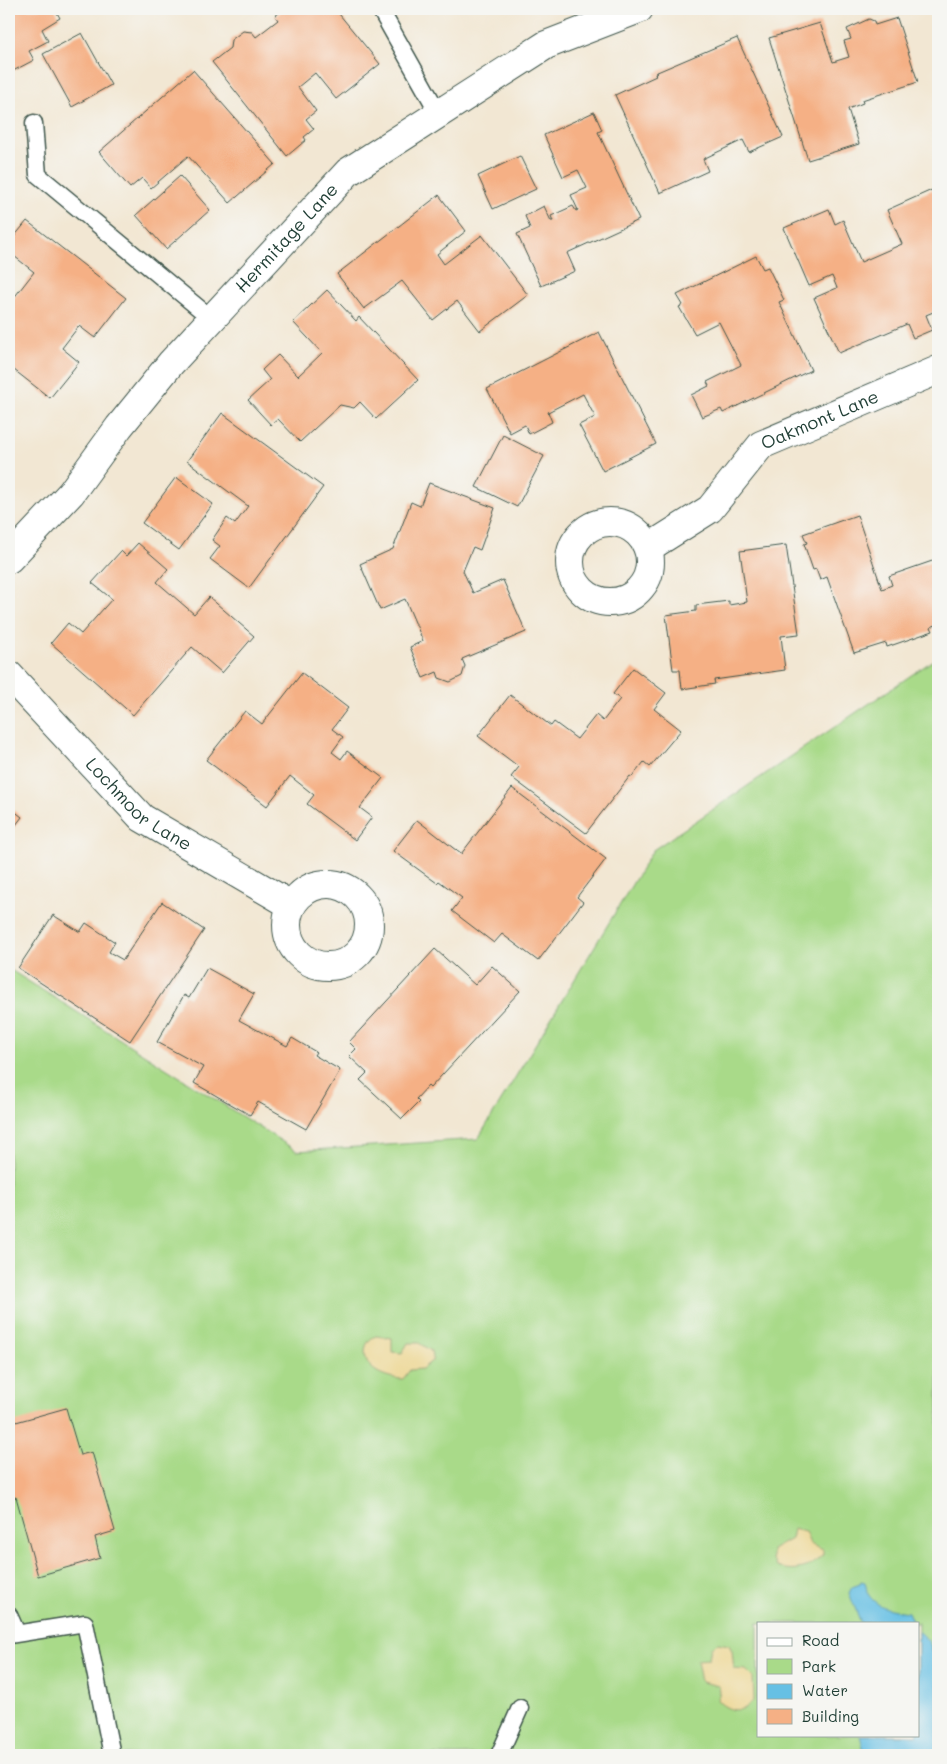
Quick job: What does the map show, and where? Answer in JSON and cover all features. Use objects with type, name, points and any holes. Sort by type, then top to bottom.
[{"type":"street","name":"Hermitage Lane","points":[[9,559],[71,493],[119,427],[171,363],[348,172],[546,45],[639,9]]},
{"type":"street","name":"Oakmont Lane","points":[[648,548],[710,509],[761,445],[938,370]]},
{"type":"street","name":"Lochmoor Lane","points":[[9,675],[142,818],[291,905]]},
{"type":"lane","points":[[380,9],[439,114]]},
{"type":"lane","points":[[34,123],[38,175],[212,319]]},
{"type":"lane","points":[[9,1615],[13,1634],[85,1623],[112,1755]]},
{"type":"lane","points":[[499,1755],[520,1708]]},
{"type":"green space","points":[[938,657],[938,1755],[388,1755],[376,1751],[375,1755],[9,1755],[9,969],[297,1151],[478,1139],[653,850]]},
{"type":"sand","points":[[376,1336],[392,1338],[392,1352],[402,1353],[408,1343],[419,1343],[431,1351],[433,1360],[422,1369],[410,1370],[403,1379],[383,1375],[369,1365],[365,1356],[368,1342]]},
{"type":"sand","points":[[793,1529],[805,1532],[810,1544],[823,1550],[823,1555],[813,1563],[802,1568],[784,1569],[777,1567],[772,1558],[772,1550],[791,1539]]},
{"type":"sand","points":[[718,1643],[729,1645],[732,1651],[734,1669],[746,1670],[753,1677],[754,1700],[746,1708],[736,1710],[726,1707],[717,1700],[720,1693],[719,1686],[701,1682],[697,1660],[709,1659],[711,1647]]},
{"type":"water","points":[[861,1581],[865,1582],[868,1594],[876,1603],[885,1608],[908,1612],[913,1622],[861,1622],[849,1593],[852,1587],[860,1584]]},
{"type":"water","points":[[920,1633],[928,1641],[931,1650],[938,1657],[938,1755],[865,1755],[860,1736],[920,1736]]},
{"type":"building","points":[[9,9],[55,9],[60,18],[42,29],[48,41],[29,51],[34,60],[13,71],[9,64]]},
{"type":"building","points":[[284,9],[335,9],[380,64],[336,99],[315,73],[298,87],[316,111],[306,119],[314,129],[304,137],[306,140],[287,156],[212,62],[230,48],[231,40],[243,31],[252,32],[256,37],[278,20],[275,16]]},
{"type":"building","points":[[897,18],[918,82],[862,100],[863,103],[848,109],[859,144],[808,160],[769,38],[820,23],[833,62],[849,57],[844,41],[851,39],[847,29],[869,19],[874,21],[875,25]]},
{"type":"building","points":[[82,33],[111,85],[72,107],[43,54]]},
{"type":"building","points":[[737,38],[783,137],[749,152],[743,140],[703,159],[708,171],[660,193],[615,95],[656,76],[655,73]]},
{"type":"building","points":[[193,70],[275,164],[230,203],[188,156],[151,188],[142,178],[130,188],[99,152]]},
{"type":"building","points":[[594,112],[602,130],[598,132],[639,220],[567,253],[575,271],[541,286],[517,234],[530,228],[525,216],[544,206],[551,221],[553,221],[551,216],[573,206],[576,211],[578,210],[571,195],[587,188],[578,170],[563,177],[544,135]]},
{"type":"building","points":[[520,156],[536,189],[493,209],[478,176]]},
{"type":"building","points":[[180,176],[210,210],[166,249],[136,215]]},
{"type":"building","points":[[934,189],[938,199],[938,310],[926,315],[932,330],[913,338],[907,324],[839,353],[814,298],[837,288],[832,276],[809,286],[784,228],[829,209],[835,224],[843,220],[861,262],[902,244],[887,210]]},
{"type":"building","points":[[439,195],[466,231],[437,254],[444,264],[482,235],[528,295],[480,331],[457,301],[433,320],[402,281],[364,309],[337,274]]},
{"type":"building","points":[[27,221],[126,298],[95,338],[79,326],[62,348],[79,362],[50,398],[9,366],[9,304],[34,272],[9,252],[9,243]]},
{"type":"building","points":[[756,256],[763,269],[768,267],[784,300],[779,302],[811,370],[723,413],[721,409],[702,417],[691,395],[709,386],[707,382],[741,365],[719,322],[695,334],[679,307],[683,305],[677,295]]},
{"type":"building","points":[[327,290],[356,321],[359,317],[418,380],[376,419],[360,402],[354,408],[340,405],[300,442],[278,419],[271,425],[248,400],[270,380],[262,370],[278,355],[298,376],[322,353],[293,322]]},
{"type":"building","points":[[599,332],[656,444],[603,471],[579,425],[595,417],[583,394],[548,412],[552,422],[529,434],[525,425],[510,433],[487,389]]},
{"type":"building","points":[[222,413],[323,487],[249,588],[210,559],[220,546],[212,540],[227,518],[235,524],[248,506],[187,461]]},
{"type":"building","points":[[503,435],[544,456],[517,507],[476,487]]},
{"type":"building","points":[[176,477],[213,504],[179,550],[142,523]]},
{"type":"building","points":[[429,483],[495,508],[480,550],[473,547],[463,571],[473,593],[503,580],[526,632],[462,659],[465,666],[462,676],[450,682],[439,678],[437,672],[423,678],[410,647],[423,641],[405,599],[380,610],[360,564],[393,549],[411,502],[420,506]]},
{"type":"building","points":[[857,515],[882,589],[892,585],[889,576],[938,559],[938,624],[931,627],[933,631],[887,647],[886,643],[854,653],[827,577],[820,580],[816,569],[813,570],[804,544],[807,543],[803,534]]},
{"type":"building","points":[[138,543],[168,569],[157,582],[194,614],[209,597],[254,636],[222,673],[192,647],[133,715],[51,643],[68,623],[81,634],[112,599],[92,583],[121,551],[126,556]]},
{"type":"building","points":[[786,545],[799,634],[781,636],[785,670],[714,680],[715,684],[682,689],[680,670],[673,670],[666,615],[696,611],[696,605],[729,601],[729,605],[747,602],[740,551]]},
{"type":"building","points":[[633,668],[666,693],[654,709],[681,730],[650,767],[644,762],[632,777],[630,776],[586,833],[511,777],[519,767],[478,736],[510,695],[551,726],[554,722],[577,739],[596,715],[603,721],[620,699],[613,694]]},
{"type":"building","points":[[302,673],[348,708],[332,729],[343,737],[332,752],[341,759],[347,751],[383,778],[360,808],[372,817],[355,840],[307,804],[314,795],[290,776],[267,806],[206,760],[245,711],[262,724]]},
{"type":"building","points":[[512,788],[606,859],[577,897],[583,902],[538,961],[502,934],[494,943],[452,911],[462,898],[439,881],[437,883],[393,851],[417,820],[461,854]]},
{"type":"building","points":[[9,807],[22,817],[9,834]]},
{"type":"building","points":[[162,902],[204,930],[130,1041],[18,968],[53,915],[80,932],[86,923],[115,942],[109,952],[123,960]]},
{"type":"building","points":[[435,949],[475,985],[492,966],[520,991],[430,1088],[428,1086],[416,1099],[419,1102],[402,1119],[360,1080],[367,1073],[349,1056],[356,1049],[349,1042]]},
{"type":"building","points":[[207,968],[254,994],[239,1020],[287,1046],[292,1038],[316,1052],[314,1055],[340,1070],[306,1129],[258,1102],[250,1115],[194,1083],[203,1067],[157,1042],[184,995],[189,998]]},
{"type":"building","points":[[66,1408],[80,1455],[92,1452],[115,1531],[95,1537],[100,1558],[38,1576],[16,1497],[9,1500],[9,1424]]}]
